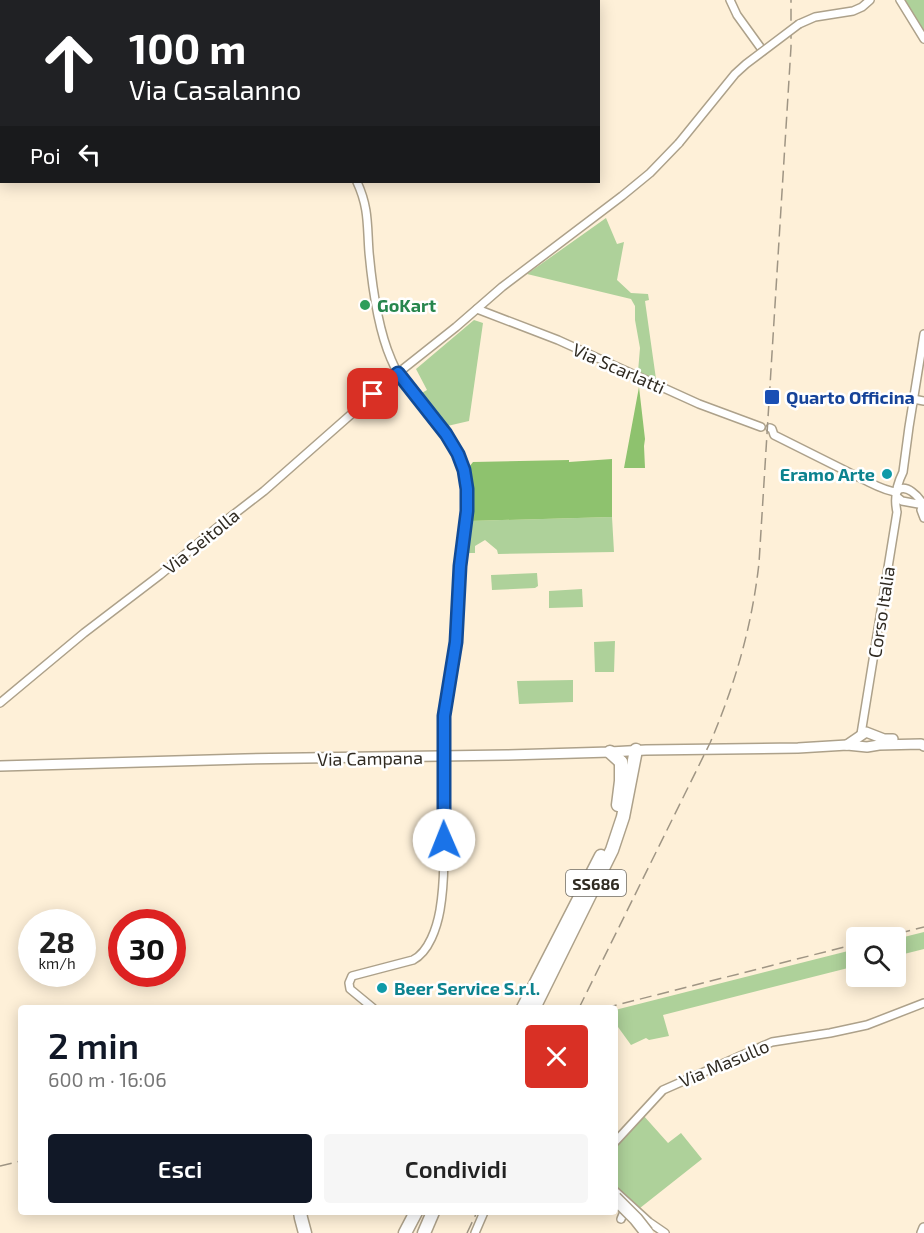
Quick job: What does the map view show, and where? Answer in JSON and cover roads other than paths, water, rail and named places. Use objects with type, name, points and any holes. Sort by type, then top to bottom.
[{"type":"highway","points":[[610,752],[628,754]]},
{"type":"highway","name":"SS686","points":[[525,1005],[610,835],[628,754]]},
{"type":"highway","name":"SS686","points":[[535,1005],[612,850],[623,817],[628,754]]},
{"type":"highway","points":[[618,1201],[647,1233]]},
{"type":"highway","points":[[300,1215],[305,1233]]},
{"type":"highway","points":[[405,1233],[414,1215]]},
{"type":"highway","points":[[416,1233],[423,1215]]},
{"type":"highway","points":[[424,1233],[432,1215]]},
{"type":"main road","points":[[847,745],[866,735],[884,739],[924,738]]},
{"type":"main road","points":[[866,735],[859,741],[866,746]]},
{"type":"main road","points":[[628,754],[847,745],[921,744],[924,746]]},
{"type":"main road","name":"Via Campana","points":[[0,766],[610,752]]},
{"type":"main road","points":[[922,1233],[924,1228]]},
{"type":"street","name":"Via Seitolla","points":[[0,703],[84,633],[264,491],[398,373],[502,286],[650,173],[679,142],[735,74],[763,51],[799,24],[824,15],[853,11],[870,0]]},
{"type":"street","points":[[900,0],[924,39]]},
{"type":"street","points":[[732,4],[742,23],[763,51]]},
{"type":"street","points":[[357,183],[364,197],[368,217],[374,296],[390,359],[398,373],[446,434],[458,454],[464,470],[467,489],[467,511],[459,575],[456,642],[444,716],[445,861],[440,910],[432,937],[417,958],[352,976],[349,983],[350,989],[369,1005]]},
{"type":"street","name":"Via Scarlatti","points":[[477,309],[558,340],[699,404],[768,430],[810,454],[890,492],[924,504]]},
{"type":"street","name":"Corso Italia","points":[[866,735],[864,712],[924,334]]},
{"type":"street","points":[[913,399],[924,401]]},
{"type":"street","name":"Corso Italia","points":[[903,472],[907,479],[908,490]]},
{"type":"street","points":[[908,490],[909,497],[900,496],[901,488],[908,490],[921,500],[924,504],[921,510],[924,518]]},
{"type":"street","name":"Via Masullo","points":[[618,1139],[663,1090],[672,1085],[772,1042],[830,1033],[867,1024],[924,1003]]},
{"type":"street","points":[[618,1194],[649,1222],[665,1233]]},
{"type":"street","points":[[621,1219],[628,1202]]},
{"type":"street","points":[[475,1233],[483,1215]]},
{"type":"railway","points":[[580,1005],[710,743],[735,677],[752,610],[759,563],[791,47],[791,0]]},
{"type":"railway","points":[[906,932],[924,927]]},
{"type":"railway","points":[[617,1005],[846,947]]},
{"type":"railway","points":[[0,1166],[18,1162]]},
{"type":"railway","points":[[467,1233],[476,1215]]},
{"type":"place","name":"GoKart","points":[[365,305]]},
{"type":"place","name":"Quarto Officina","points":[[772,397]]},
{"type":"place","name":"Eramo Arte","points":[[887,474]]},
{"type":"place","name":"Beer Service S.r.l.","points":[[382,988]]}]
